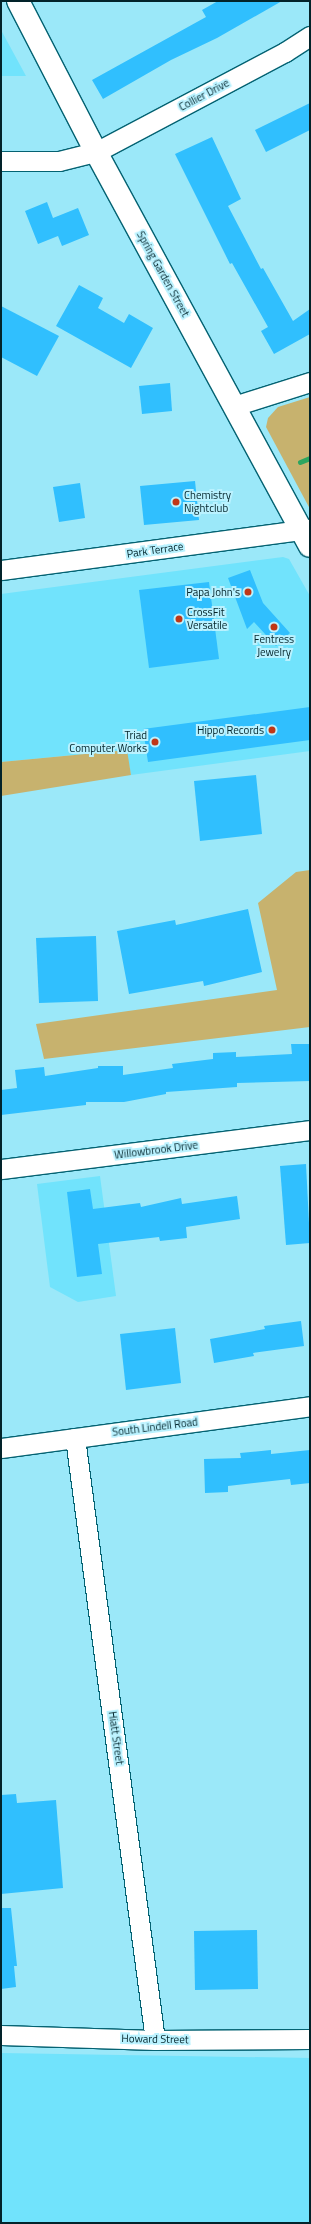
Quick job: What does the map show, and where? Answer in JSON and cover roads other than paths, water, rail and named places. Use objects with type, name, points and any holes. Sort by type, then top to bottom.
[{"type":"main road","name":"Spring Garden Street","points":[[18,1],[96,152],[234,406],[307,535]]},
{"type":"street","name":"Collier Drive","points":[[1,161],[59,161],[96,152],[285,52],[310,36]]},
{"type":"street","points":[[234,406],[310,382]]},
{"type":"street","name":"Park Terrace","points":[[1,570],[307,535]]},
{"type":"street","name":"Willowbrook Drive","points":[[1,1170],[310,1130]]},
{"type":"street","name":"South Lindell Road","points":[[1,1448],[310,1406]]},
{"type":"street","name":"Hiatt Street","points":[[75,1438],[155,2040]]},
{"type":"street","name":"Howard Street","points":[[1,2035],[155,2040],[310,2039]]},
{"type":"waterway","points":[[300,462],[310,458]]},
{"type":"place","name":"Chemistry Nightclub","points":[[176,502]]},
{"type":"place","name":"Papa John's","points":[[248,592]]},
{"type":"place","name":"CrossFit Versatile","points":[[179,619]]},
{"type":"place","name":"Fentress Jewelry","points":[[274,627]]},
{"type":"place","name":"Hippo Records","points":[[272,730]]},
{"type":"place","name":"Triad Computer Works","points":[[155,742]]}]
